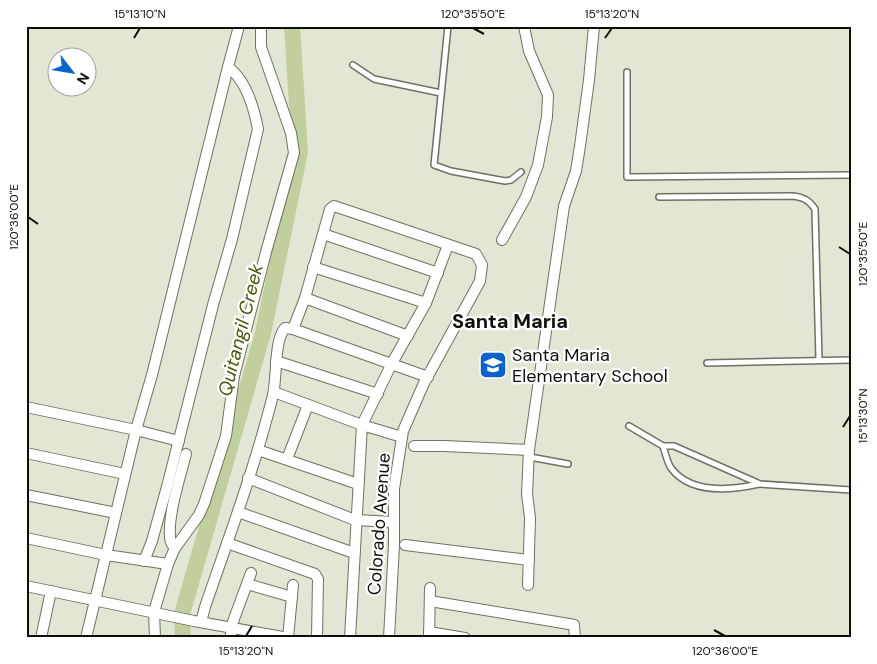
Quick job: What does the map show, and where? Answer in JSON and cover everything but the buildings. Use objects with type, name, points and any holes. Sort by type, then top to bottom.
[{"type":"street","points":[[86,638],[136,430],[152,376],[239,26]]},
{"type":"street","points":[[154,638],[168,564],[175,548],[199,515],[204,504],[226,436],[234,376],[294,153],[291,133],[261,47],[261,26]]},
{"type":"street","points":[[502,240],[526,197],[538,166],[547,117],[548,95],[529,51],[524,26]]},
{"type":"street","points":[[528,586],[530,518],[527,494],[530,454],[564,206],[576,171],[580,146],[594,26]]},
{"type":"street","points":[[144,561],[152,540],[179,441],[213,305],[234,231],[258,129],[240,78],[228,67]]},
{"type":"street","name":"Colorado Avenue","points":[[323,234],[330,209],[334,206],[476,254],[482,265],[480,281],[428,377],[411,411],[402,437],[394,489],[389,638]]},
{"type":"street","points":[[293,329],[305,298],[323,234],[438,273]]},
{"type":"street","points":[[350,638],[362,425],[392,363],[426,303],[448,245]]},
{"type":"street","points":[[313,267],[426,303]]},
{"type":"street","points":[[305,298],[408,336]]},
{"type":"street","points":[[198,621],[238,512],[258,450],[274,392],[276,361],[281,332],[285,328],[293,329],[428,377]]},
{"type":"street","points":[[276,361],[378,394]]},
{"type":"street","points":[[274,392],[362,425],[402,437]]},
{"type":"street","points":[[288,459],[308,405]]},
{"type":"street","points":[[26,407],[179,441]]},
{"type":"street","points":[[414,446],[444,446],[530,454]]},
{"type":"street","points":[[258,450],[358,484]]},
{"type":"street","points":[[26,453],[125,474]]},
{"type":"street","points":[[175,548],[171,543],[170,537],[172,514],[186,454]]},
{"type":"street","points":[[248,478],[356,520],[394,522]]},
{"type":"street","points":[[26,495],[116,513]]},
{"type":"street","points":[[238,512],[354,554]]},
{"type":"street","points":[[26,538],[106,555],[168,564]]},
{"type":"street","points":[[227,543],[315,574],[318,579],[317,638]]},
{"type":"street","points":[[405,545],[529,560]]},
{"type":"street","points":[[231,638],[231,627],[251,573]]},
{"type":"street","points":[[247,584],[292,598]]},
{"type":"street","points":[[26,586],[288,638],[292,585]]},
{"type":"street","points":[[430,588],[429,635],[465,638]]},
{"type":"street","points":[[41,638],[51,591]]},
{"type":"street","points":[[430,601],[574,625],[575,638]]},
{"type":"lane","points":[[448,26],[434,165],[452,171],[505,181],[511,180],[521,172]]},
{"type":"lane","points":[[353,64],[374,79],[441,93]]},
{"type":"lane","points":[[627,72],[627,177],[851,175]]},
{"type":"lane","points":[[659,197],[800,196],[809,200],[815,209],[819,360]]},
{"type":"lane","points":[[708,364],[851,360]]},
{"type":"lane","points":[[629,426],[663,446],[674,446],[760,484]]},
{"type":"lane","points":[[663,446],[671,468],[694,484],[716,489],[742,488],[760,484],[851,490]]},
{"type":"lane","points":[[530,454],[568,464]]},
{"type":"waterway","name":"Quitangil Creek","points":[[183,638],[182,614],[263,333],[300,152],[292,26]]},
{"type":"place","name":"Santa Maria Elementary School","points":[[493,365]]},
{"type":"district","name":"Santa Maria","points":[[510,321]]}]
